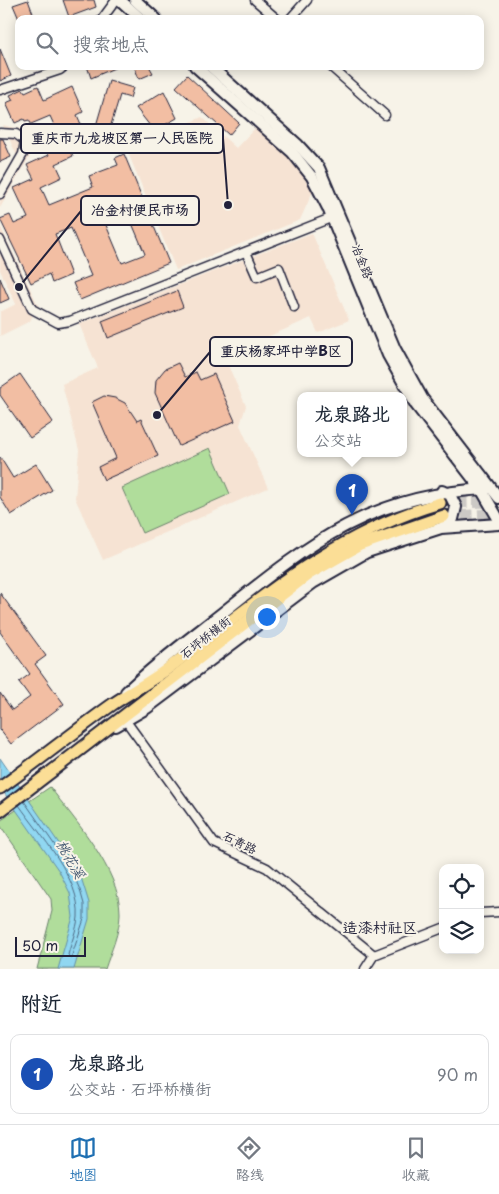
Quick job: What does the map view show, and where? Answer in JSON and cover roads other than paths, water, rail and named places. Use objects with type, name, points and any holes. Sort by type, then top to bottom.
[{"type":"main road","points":[[118,0],[136,15]]},
{"type":"main road","points":[[135,0],[152,15]]},
{"type":"main road","name":"冶金路","points":[[200,70],[292,152],[312,177],[336,216],[395,349],[422,398],[496,488],[499,498]]},
{"type":"main road","name":"冶金路","points":[[214,70],[298,145],[319,168],[388,354],[416,405],[481,489],[499,522]]},
{"type":"main road","points":[[441,497],[496,488]]},
{"type":"main road","points":[[441,497],[454,501],[456,514],[449,523],[441,528]]},
{"type":"main road","name":"石坪桥横街","points":[[0,788],[112,705],[161,674],[305,565],[356,535],[441,497]]},
{"type":"main road","name":"石坪桥横街","points":[[2,809],[309,574],[360,545],[444,516]]},
{"type":"main road","points":[[102,733],[147,708],[313,583],[367,552],[441,528],[499,522]]},
{"type":"street","points":[[105,15],[118,0]]},
{"type":"street","points":[[256,0],[273,15]]},
{"type":"street","points":[[294,15],[307,0]]},
{"type":"street","points":[[0,90],[60,70]]},
{"type":"street","points":[[334,70],[385,115]]},
{"type":"street","points":[[0,133],[16,134],[25,141],[23,154],[0,194]]},
{"type":"street","points":[[0,240],[32,309],[58,323],[70,321],[336,216]]},
{"type":"street","points":[[246,252],[257,277],[279,268],[294,307]]},
{"type":"street","name":"石青路","points":[[126,721],[214,843],[267,868],[374,955]]},
{"type":"street","points":[[484,913],[499,912]]},
{"type":"street","points":[[366,969],[374,955],[439,930]]},
{"type":"water","points":[[0,758],[80,874],[89,903],[89,919],[74,969],[58,969],[73,917],[70,893],[59,871],[0,787]]},
{"type":"tunnel","points":[[440,503],[497,502]]},
{"type":"tunnel","points":[[445,516],[499,514]]},
{"type":"place","name":"重庆市九龙坡区第一人民医院","points":[[228,205]]},
{"type":"place","name":"冶金村便民市场","points":[[19,287]]},
{"type":"place","name":"重庆杨家坪中学B区","points":[[157,415]]},
{"type":"place","name":"龙泉路北","points":[[352,515]]},
{"type":"district","name":"造漆村社区","points":[[380,926]]},
{"type":"water label","name":"桃花溪","points":[[71,859]]}]
